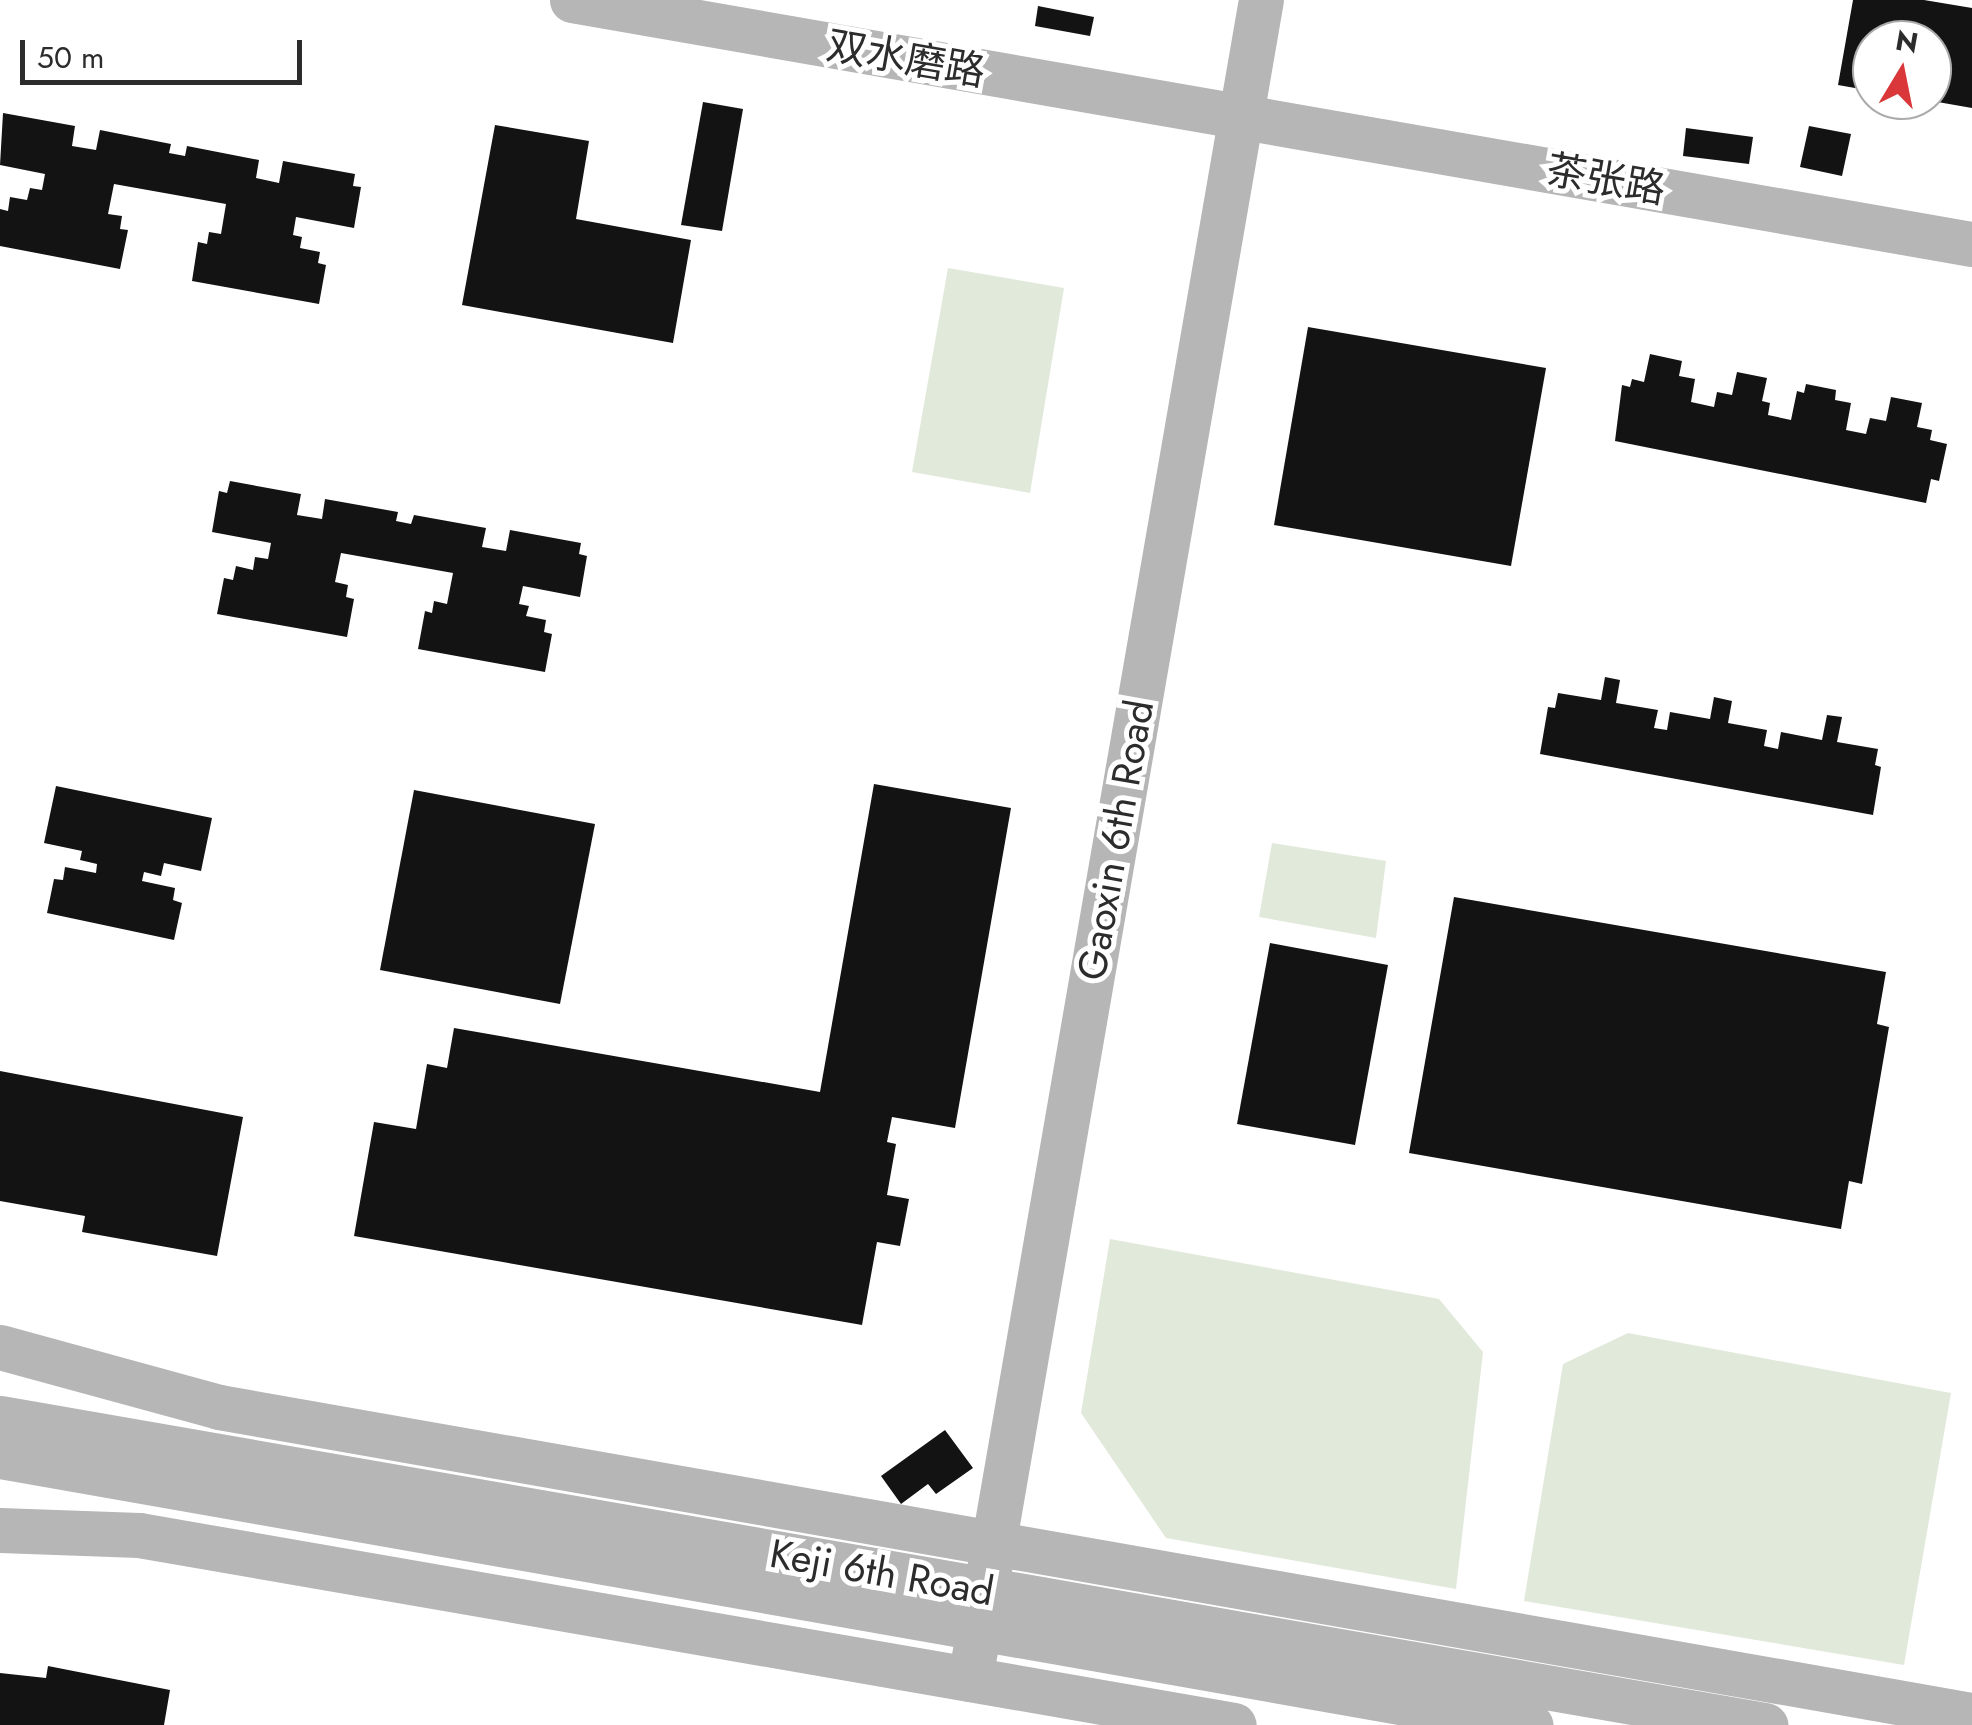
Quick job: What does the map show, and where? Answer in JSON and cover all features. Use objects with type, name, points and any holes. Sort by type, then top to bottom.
[{"type":"main road","name":"双水磨路","points":[[572,0],[1241,115]]},
{"type":"main road","name":"Gaoxin 6th Road","points":[[970,1679],[1261,0]]},
{"type":"main road","name":"茶张路","points":[[1241,115],[1972,244]]},
{"type":"main road","points":[[0,1347],[218,1408],[1972,1715]]},
{"type":"main road","name":"Keji 6th Road","points":[[0,1418],[982,1609],[1530,1725]]},
{"type":"main road","name":"Keji 6th Road","points":[[0,1456],[982,1609],[1764,1725]]},
{"type":"main road","points":[[0,1530],[139,1535],[1234,1725]]},
{"type":"green space","points":[[948,268],[1064,288],[1030,493],[912,472]]},
{"type":"green space","points":[[1272,843],[1386,861],[1376,938],[1259,917]]},
{"type":"green space","points":[[1110,1239],[1439,1299],[1483,1352],[1456,1589],[1166,1538],[1081,1413]]},
{"type":"green space","points":[[1628,1333],[1951,1393],[1904,1665],[1524,1601],[1563,1364]]},
{"type":"building","points":[[1853,0],[1924,0],[1972,8],[1972,108],[1952,104],[1952,20],[1852,20],[1852,87],[1838,85]]},
{"type":"building","points":[[1038,6],[1094,17],[1090,36],[1035,26]]},
{"type":"building","points":[[703,102],[743,109],[722,231],[681,225]]},
{"type":"building","points":[[3,113],[75,126],[72,146],[96,150],[100,130],[171,144],[169,153],[185,156],[187,146],[259,160],[256,178],[279,183],[283,161],[355,174],[353,186],[361,187],[354,228],[296,217],[293,235],[302,237],[300,248],[320,252],[318,263],[326,265],[319,304],[192,281],[198,242],[207,244],[209,232],[221,234],[226,204],[114,184],[108,214],[122,216],[120,229],[128,230],[120,269],[0,246],[0,209],[8,211],[10,197],[27,200],[30,188],[42,190],[45,174],[0,165]]},
{"type":"building","points":[[495,125],[589,141],[576,219],[691,240],[673,343],[462,305]]},
{"type":"building","points":[[1809,126],[1851,134],[1842,176],[1800,167]]},
{"type":"building","points":[[1686,128],[1753,137],[1749,164],[1683,156]]},
{"type":"building","points":[[1308,327],[1546,368],[1511,566],[1274,525]]},
{"type":"building","points":[[1650,354],[1682,361],[1679,376],[1695,379],[1691,402],[1714,407],[1717,392],[1732,395],[1737,372],[1767,378],[1762,401],[1770,403],[1768,415],[1791,420],[1797,391],[1804,393],[1806,384],[1836,390],[1835,400],[1851,403],[1846,430],[1866,434],[1870,418],[1886,421],[1891,397],[1922,403],[1917,427],[1932,430],[1930,440],[1947,444],[1939,481],[1931,479],[1926,503],[1615,441],[1622,385],[1630,387],[1632,379],[1644,382]]},
{"type":"building","points":[[230,481],[301,494],[297,515],[322,519],[325,499],[398,512],[396,521],[411,524],[414,515],[486,528],[482,547],[506,551],[510,530],[581,543],[579,554],[587,556],[580,597],[523,586],[519,604],[529,606],[526,616],[546,620],[544,632],[552,634],[545,672],[418,649],[425,611],[432,613],[434,601],[447,604],[453,573],[341,553],[335,582],[348,585],[346,597],[354,599],[347,637],[217,614],[224,578],[233,580],[236,566],[253,570],[255,557],[268,559],[271,543],[212,532],[219,491],[227,493]]},
{"type":"building","points":[[1605,677],[1620,680],[1616,703],[1658,710],[1654,728],[1667,730],[1670,712],[1710,719],[1714,697],[1732,701],[1728,723],[1767,730],[1764,746],[1778,749],[1781,732],[1822,740],[1827,715],[1842,717],[1837,742],[1878,749],[1875,765],[1881,767],[1873,815],[1540,754],[1548,707],[1555,708],[1558,693],[1601,700]]},
{"type":"building","points":[[874,784],[1011,808],[955,1128],[892,1117],[887,1142],[896,1144],[887,1195],[909,1199],[900,1246],[877,1242],[862,1325],[354,1236],[374,1122],[416,1129],[427,1064],[447,1068],[454,1028],[820,1092]]},
{"type":"building","points":[[56,786],[212,818],[201,871],[164,863],[161,876],[144,872],[142,881],[175,888],[173,900],[182,903],[174,940],[47,913],[54,879],[63,880],[65,867],[96,873],[97,864],[80,860],[82,851],[44,843]]},
{"type":"building","points":[[414,790],[595,824],[560,1004],[380,970]]},
{"type":"building","points":[[1454,897],[1886,972],[1877,1024],[1889,1027],[1862,1184],[1849,1181],[1841,1229],[1409,1153]]},
{"type":"building","points":[[1270,943],[1388,965],[1355,1145],[1237,1124]]},
{"type":"building","points":[[0,1071],[243,1117],[217,1256],[82,1232],[85,1216],[0,1201]]},
{"type":"building","points":[[945,1430],[973,1468],[936,1494],[928,1484],[901,1504],[881,1476]]},
{"type":"building","points":[[48,1666],[170,1690],[164,1725],[0,1725],[0,1673],[46,1678]]}]
